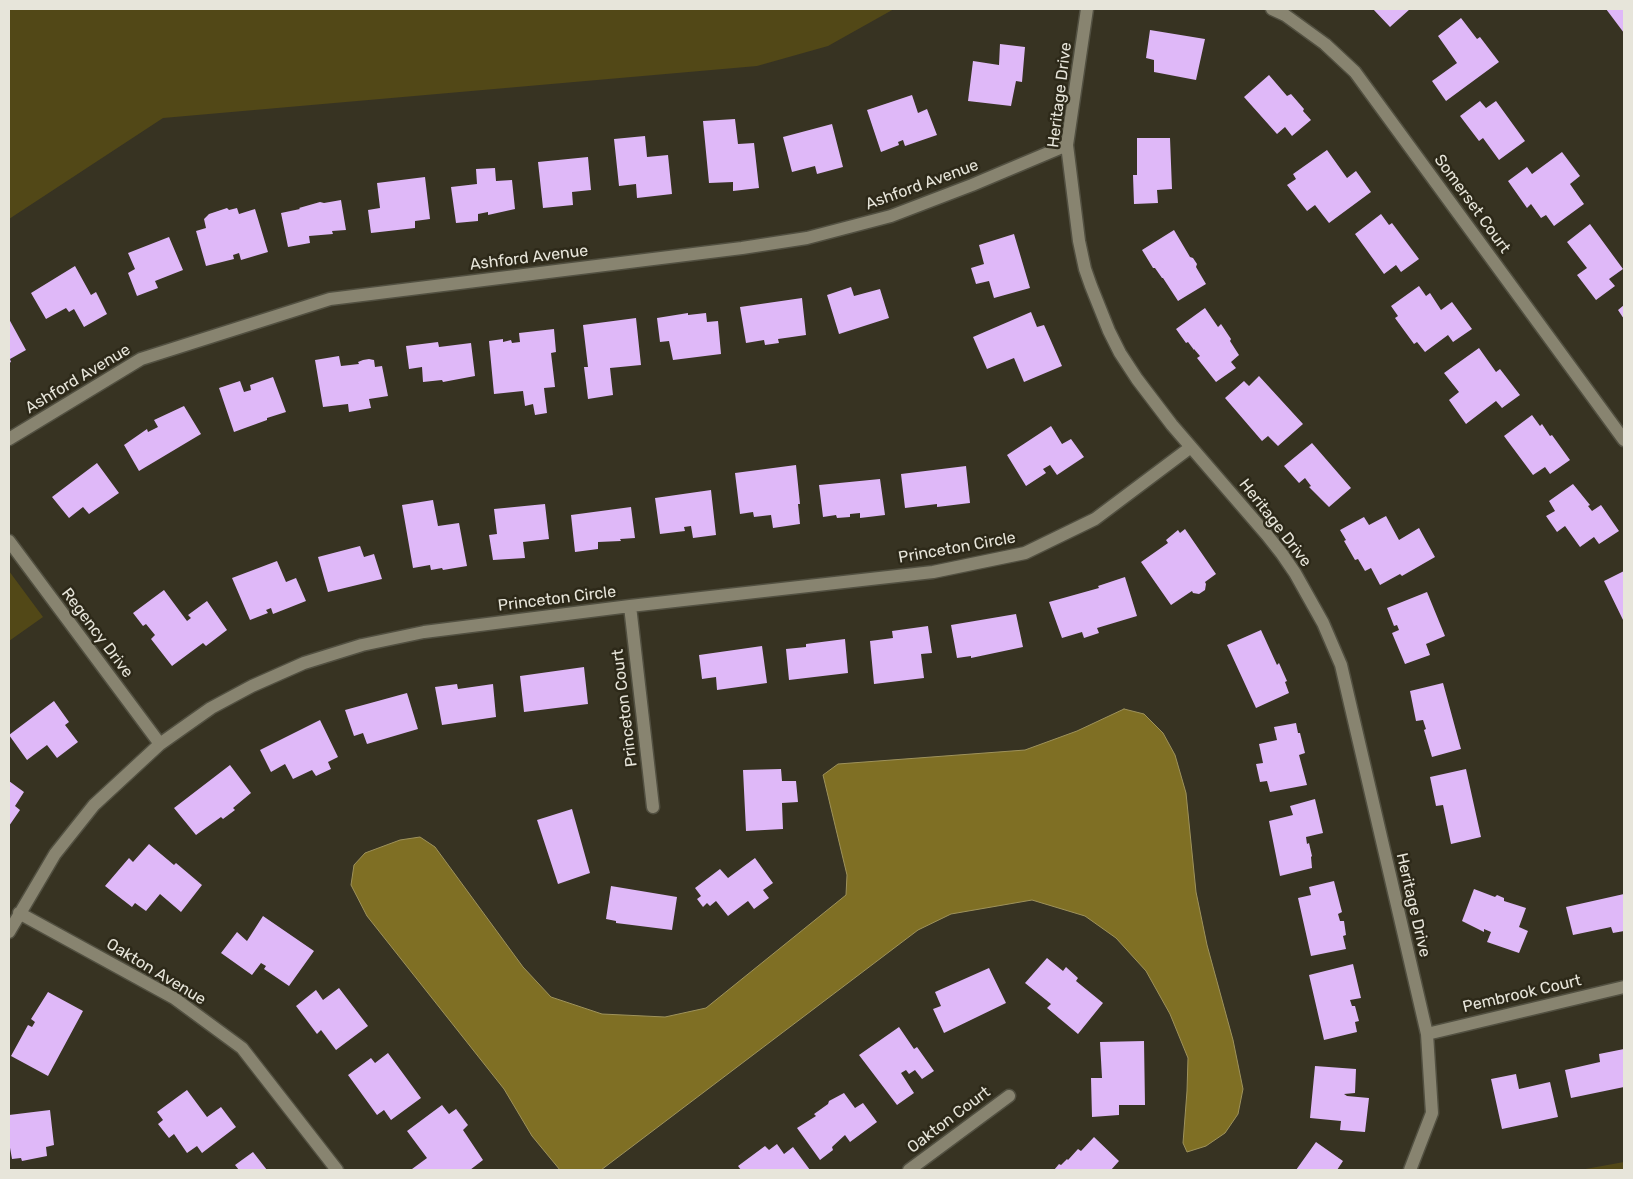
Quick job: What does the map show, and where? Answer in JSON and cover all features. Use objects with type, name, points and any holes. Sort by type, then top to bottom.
[{"type":"street","name":"Heritage Drive","points":[[1087,9],[1067,145],[1079,241],[1088,277],[1101,313],[1120,353],[1137,379],[1191,447],[1267,535],[1295,573],[1323,623],[1341,665],[1427,1034],[1432,1114],[1410,1170]]},
{"type":"street","name":"Somerset Court","points":[[1272,9],[1285,14],[1325,44],[1355,72],[1624,440]]},
{"type":"street","name":"Ashford Avenue","points":[[9,439],[141,358],[330,299],[732,250],[807,238],[891,216],[1067,145]]},
{"type":"street","name":"Princeton Circle","points":[[9,932],[55,854],[94,805],[160,744],[211,708],[252,686],[304,663],[362,644],[424,632],[630,606],[933,572],[1025,553],[1096,519],[1191,447]]},
{"type":"street","name":"Regency Drive","points":[[9,541],[160,744]]},
{"type":"street","name":"Princeton Court","points":[[630,606],[653,807]]},
{"type":"street","name":"Oakton Avenue","points":[[19,913],[174,998],[242,1048],[337,1170]]},
{"type":"street","name":"Pembrook Court","points":[[1427,1034],[1624,987]]},
{"type":"street","name":"Oakton Court","points":[[909,1170],[1009,1096]]},
{"type":"shaded area","points":[[9,9],[894,9],[828,46],[757,66],[163,118],[9,219]]},
{"type":"shaded area","points":[[9,571],[43,617],[9,641]]},
{"type":"shaded area","points":[[1124,709],[1144,714],[1163,733],[1175,755],[1186,793],[1196,892],[1207,945],[1233,1040],[1243,1089],[1238,1114],[1225,1133],[1206,1146],[1187,1152],[1183,1143],[1188,1058],[1170,1014],[1146,971],[1116,938],[1085,916],[1032,900],[951,914],[918,930],[601,1170],[560,1170],[532,1136],[504,1089],[367,916],[351,885],[354,865],[365,853],[400,840],[420,837],[435,847],[523,967],[551,997],[602,1014],[665,1017],[706,1008],[846,895],[847,875],[823,775],[838,764],[1025,750],[1077,731]]},
{"type":"shaded area","points":[[1624,1162],[1624,1170],[1580,1170]]},
{"type":"building","points":[[1373,9],[1410,9],[1390,27]]},
{"type":"building","points":[[1606,9],[1624,9],[1624,33]]},
{"type":"building","points":[[1461,18],[1477,39],[1480,37],[1499,62],[1446,101],[1432,81],[1457,63],[1438,36]]},
{"type":"building","points":[[1150,30],[1205,39],[1196,80],[1154,72],[1154,60],[1146,58]]},
{"type":"building","points":[[1000,44],[1025,47],[1022,82],[1016,81],[1011,106],[968,101],[973,61],[999,65]]},
{"type":"building","points":[[1269,75],[1287,96],[1291,94],[1311,120],[1292,136],[1285,127],[1277,134],[1244,97]]},
{"type":"building","points":[[912,95],[918,113],[927,109],[937,135],[905,146],[903,140],[898,142],[899,145],[881,152],[867,110]]},
{"type":"building","points":[[1480,101],[1486,108],[1496,101],[1525,141],[1499,160],[1483,138],[1479,141],[1460,116]]},
{"type":"building","points":[[735,119],[738,144],[754,143],[759,188],[733,191],[733,182],[709,183],[703,121]]},
{"type":"building","points":[[832,124],[843,167],[817,174],[815,166],[792,172],[783,137]]},
{"type":"building","points":[[645,136],[647,157],[668,155],[672,194],[637,198],[636,184],[619,186],[614,139]]},
{"type":"building","points":[[1137,138],[1170,138],[1172,189],[1157,190],[1158,203],[1134,204],[1133,175],[1137,175]]},
{"type":"building","points":[[1327,150],[1347,178],[1356,171],[1371,192],[1329,223],[1315,205],[1307,211],[1287,185],[1296,179],[1293,174]]},
{"type":"building","points":[[1562,152],[1580,176],[1570,184],[1584,204],[1554,226],[1546,215],[1541,218],[1531,204],[1527,208],[1508,181],[1527,167],[1532,174]]},
{"type":"building","points":[[588,157],[591,190],[572,192],[573,205],[543,208],[538,162]]},
{"type":"building","points":[[495,168],[496,181],[512,180],[515,209],[488,215],[488,212],[478,214],[478,221],[456,223],[451,187],[477,184],[476,169]]},
{"type":"building","points":[[425,177],[430,219],[415,221],[415,228],[371,233],[368,210],[380,208],[377,183]]},
{"type":"building","points":[[341,200],[346,230],[332,231],[333,234],[309,236],[310,243],[288,247],[281,213],[320,202]]},
{"type":"building","points":[[227,208],[229,210],[237,208],[239,214],[255,209],[268,252],[241,260],[239,253],[233,255],[234,259],[206,266],[196,231],[206,228],[204,219],[209,214]]},
{"type":"building","points":[[1381,214],[1389,225],[1392,223],[1419,259],[1401,272],[1396,265],[1384,274],[1355,234]]},
{"type":"building","points":[[1590,224],[1623,269],[1609,279],[1615,286],[1596,300],[1577,275],[1587,268],[1567,242]]},
{"type":"building","points":[[1174,230],[1190,257],[1197,264],[1196,267],[1206,284],[1178,301],[1142,250]]},
{"type":"building","points":[[1014,234],[1030,288],[994,298],[989,281],[976,284],[971,268],[984,264],[979,245]]},
{"type":"building","points":[[169,237],[183,270],[155,281],[158,288],[137,296],[128,273],[135,269],[128,253]]},
{"type":"building","points":[[75,266],[91,295],[96,292],[107,314],[84,327],[74,309],[69,312],[66,308],[46,319],[31,293]]},
{"type":"building","points":[[1419,286],[1426,296],[1430,293],[1441,310],[1452,302],[1472,329],[1453,342],[1448,335],[1425,352],[1417,342],[1414,344],[1395,318],[1398,316],[1391,306]]},
{"type":"building","points":[[851,287],[854,296],[880,289],[889,318],[839,334],[827,295]]},
{"type":"building","points":[[802,298],[806,335],[778,339],[779,343],[765,345],[764,340],[746,343],[740,307]]},
{"type":"building","points":[[1624,305],[1624,319],[1618,310]]},
{"type":"building","points":[[1205,308],[1218,327],[1221,324],[1239,355],[1231,362],[1236,368],[1216,382],[1197,358],[1200,356],[1188,342],[1186,343],[1176,329]]},
{"type":"building","points":[[1031,312],[1037,327],[1044,325],[1062,366],[1024,382],[1014,358],[987,369],[973,337]]},
{"type":"building","points":[[688,313],[688,315],[706,313],[707,322],[718,321],[721,354],[673,360],[669,341],[660,342],[657,318]]},
{"type":"building","points":[[636,318],[641,365],[610,368],[613,395],[588,399],[584,367],[588,367],[583,325]]},
{"type":"building","points":[[9,319],[26,350],[10,359],[11,362],[9,363]]},
{"type":"building","points":[[554,329],[556,352],[551,353],[555,387],[544,388],[547,413],[535,415],[533,404],[525,406],[523,391],[494,394],[489,341],[503,339],[503,342],[511,340],[512,343],[520,342],[519,333]]},
{"type":"building","points":[[438,342],[439,347],[471,343],[475,376],[443,382],[442,380],[423,382],[422,367],[409,369],[406,346]]},
{"type":"building","points":[[1479,348],[1496,372],[1500,369],[1520,395],[1502,408],[1496,401],[1466,424],[1449,400],[1459,392],[1444,373]]},
{"type":"building","points":[[339,356],[341,366],[359,364],[358,362],[369,359],[374,360],[375,367],[382,366],[388,396],[369,399],[371,408],[349,412],[348,404],[323,407],[315,360]]},
{"type":"building","points":[[1259,376],[1303,424],[1278,446],[1268,436],[1262,441],[1225,398],[1244,381],[1249,386]]},
{"type":"building","points":[[273,377],[286,412],[234,432],[219,388],[240,381],[244,392],[251,390],[250,385]]},
{"type":"building","points":[[184,406],[201,434],[139,471],[124,445],[147,429],[148,432],[158,427],[154,420]]},
{"type":"building","points":[[1532,415],[1540,426],[1542,424],[1550,436],[1552,435],[1570,460],[1550,474],[1545,467],[1533,475],[1504,436]]},
{"type":"building","points":[[1051,426],[1062,444],[1071,439],[1084,457],[1057,475],[1050,465],[1043,469],[1046,473],[1026,486],[1007,455]]},
{"type":"building","points":[[1312,443],[1351,488],[1329,507],[1309,487],[1311,486],[1305,478],[1299,483],[1284,466]]},
{"type":"building","points":[[97,463],[119,493],[89,514],[83,507],[69,518],[52,497]]},
{"type":"building","points":[[796,465],[800,524],[773,528],[771,515],[754,517],[753,512],[740,514],[735,473]]},
{"type":"building","points":[[966,466],[970,503],[937,507],[937,504],[905,508],[901,474]]},
{"type":"building","points":[[880,479],[885,515],[860,518],[860,513],[850,514],[850,517],[837,518],[836,515],[823,517],[819,485]]},
{"type":"building","points":[[1573,484],[1590,505],[1588,506],[1592,511],[1601,505],[1619,531],[1599,544],[1594,537],[1580,547],[1565,526],[1557,532],[1546,516],[1555,511],[1549,501]]},
{"type":"building","points":[[711,490],[716,535],[693,538],[691,526],[684,527],[685,531],[660,534],[655,498]]},
{"type":"building","points":[[433,500],[438,526],[459,523],[467,566],[443,570],[442,568],[431,570],[430,565],[413,568],[402,505]]},
{"type":"building","points":[[545,504],[549,539],[523,542],[525,558],[493,560],[489,535],[497,534],[494,509]]},
{"type":"building","points":[[631,507],[635,538],[598,542],[598,549],[575,552],[571,515]]},
{"type":"building","points":[[1386,516],[1399,540],[1419,528],[1435,557],[1402,576],[1400,574],[1380,585],[1371,568],[1365,571],[1358,559],[1355,560],[1340,530],[1364,517],[1369,525]]},
{"type":"building","points":[[1185,529],[1216,574],[1205,582],[1205,590],[1199,594],[1192,591],[1171,605],[1141,562],[1168,543],[1166,540],[1178,530],[1180,533]]},
{"type":"building","points":[[360,546],[364,557],[374,554],[382,579],[328,592],[318,557]]},
{"type":"building","points":[[277,561],[286,582],[296,578],[306,601],[273,614],[271,608],[266,610],[268,613],[250,620],[232,578]]},
{"type":"building","points":[[1624,571],[1624,622],[1604,581]]},
{"type":"building","points":[[1125,577],[1137,616],[1097,628],[1099,633],[1084,638],[1082,632],[1062,638],[1049,602],[1099,588],[1098,586]]},
{"type":"building","points":[[164,590],[187,621],[191,618],[188,615],[207,601],[227,630],[206,646],[203,643],[172,666],[151,639],[155,635],[146,624],[143,626],[133,613]]},
{"type":"building","points":[[1427,592],[1445,636],[1426,644],[1430,655],[1405,664],[1392,633],[1399,630],[1397,625],[1394,626],[1387,608]]},
{"type":"building","points":[[1016,614],[1023,647],[971,658],[971,656],[957,658],[951,625]]},
{"type":"building","points":[[928,626],[932,653],[921,654],[924,678],[874,684],[870,641],[893,638],[892,631]]},
{"type":"building","points":[[1261,630],[1277,665],[1279,663],[1287,681],[1285,682],[1289,693],[1256,708],[1227,645]]},
{"type":"building","points":[[845,639],[848,673],[789,680],[786,649],[806,647],[806,644]]},
{"type":"building","points":[[762,646],[767,683],[717,690],[716,677],[702,679],[699,655]]},
{"type":"building","points":[[584,667],[588,704],[524,712],[520,676]]},
{"type":"building","points":[[1443,683],[1461,749],[1432,757],[1423,720],[1416,721],[1410,691]]},
{"type":"building","points":[[457,684],[458,689],[493,684],[496,717],[442,725],[435,687]]},
{"type":"building","points":[[407,693],[418,729],[367,744],[363,733],[354,736],[345,710]]},
{"type":"building","points":[[54,701],[69,722],[65,725],[78,742],[57,758],[47,745],[27,760],[9,735]]},
{"type":"building","points":[[320,720],[338,757],[328,762],[331,769],[316,776],[312,770],[293,779],[285,764],[271,772],[260,750]]},
{"type":"building","points":[[1296,723],[1305,753],[1299,755],[1307,785],[1270,792],[1267,781],[1260,782],[1256,764],[1263,763],[1259,744],[1277,740],[1274,727]]},
{"type":"building","points":[[230,765],[251,793],[233,808],[235,810],[223,819],[221,817],[196,835],[174,808]]},
{"type":"building","points":[[781,769],[782,781],[796,781],[798,802],[782,803],[783,829],[746,831],[743,770]]},
{"type":"building","points":[[1466,769],[1481,837],[1451,844],[1443,805],[1436,806],[1430,777]]},
{"type":"building","points":[[9,781],[24,792],[15,806],[20,810],[9,826]]},
{"type":"building","points":[[1315,799],[1323,833],[1306,837],[1312,856],[1312,868],[1280,876],[1269,821],[1293,815],[1290,806]]},
{"type":"building","points":[[572,809],[590,873],[558,884],[537,820]]},
{"type":"building","points":[[149,844],[202,885],[181,912],[160,894],[146,911],[135,903],[132,907],[105,886],[129,858],[133,862]]},
{"type":"building","points":[[755,858],[773,883],[763,890],[769,898],[754,909],[748,901],[728,916],[716,901],[710,906],[707,903],[703,907],[697,899],[701,896],[695,888],[720,869],[728,878]]},
{"type":"building","points":[[1334,881],[1342,912],[1338,914],[1340,921],[1344,921],[1346,935],[1343,936],[1346,949],[1311,956],[1298,898],[1311,895],[1309,887]]},
{"type":"building","points":[[611,886],[677,897],[672,930],[616,923],[616,921],[606,919]]},
{"type":"building","points":[[1474,889],[1495,897],[1497,895],[1504,898],[1504,901],[1526,908],[1519,927],[1528,931],[1519,953],[1487,942],[1491,932],[1484,929],[1484,932],[1462,921]]},
{"type":"building","points":[[1624,894],[1624,931],[1613,933],[1611,927],[1573,935],[1566,907]]},
{"type":"building","points":[[263,916],[314,951],[289,986],[264,969],[266,966],[261,963],[252,975],[221,953],[237,932],[247,941]]},
{"type":"building","points":[[1047,958],[1063,971],[1066,967],[1078,978],[1076,981],[1103,1003],[1078,1034],[1047,1008],[1051,1004],[1025,983]]},
{"type":"building","points":[[1353,964],[1361,998],[1350,1000],[1352,1006],[1355,1006],[1359,1021],[1355,1022],[1357,1032],[1324,1040],[1309,975]]},
{"type":"building","points":[[989,968],[1006,1003],[944,1033],[933,1009],[941,1006],[935,992]]},
{"type":"building","points":[[339,988],[368,1026],[336,1050],[321,1030],[317,1034],[296,1006],[316,990],[323,1000]]},
{"type":"building","points":[[48,992],[83,1011],[48,1076],[11,1056],[28,1025],[32,1027],[35,1022],[31,1019]]},
{"type":"building","points":[[899,1027],[914,1049],[917,1047],[934,1071],[922,1079],[915,1070],[909,1074],[906,1070],[901,1073],[914,1093],[897,1105],[859,1055]]},
{"type":"building","points":[[1144,1041],[1145,1105],[1119,1105],[1119,1115],[1092,1117],[1091,1078],[1102,1078],[1100,1042]]},
{"type":"building","points":[[1624,1049],[1624,1087],[1571,1098],[1565,1070],[1600,1062],[1599,1054]]},
{"type":"building","points":[[388,1053],[421,1098],[391,1120],[384,1110],[377,1115],[348,1075],[371,1058],[375,1063]]},
{"type":"building","points":[[1315,1066],[1356,1069],[1355,1093],[1344,1094],[1347,1096],[1369,1098],[1365,1132],[1340,1130],[1341,1121],[1310,1118]]},
{"type":"building","points":[[1516,1074],[1519,1089],[1550,1082],[1558,1117],[1502,1129],[1491,1079]]},
{"type":"building","points":[[187,1090],[207,1117],[221,1107],[236,1127],[202,1153],[197,1146],[187,1153],[174,1134],[169,1138],[158,1124],[163,1120],[157,1112]]},
{"type":"building","points":[[844,1093],[855,1108],[863,1103],[877,1122],[850,1142],[845,1135],[832,1147],[833,1150],[820,1160],[797,1128],[816,1116],[814,1114],[828,1104],[829,1101]]},
{"type":"building","points":[[442,1105],[449,1114],[456,1109],[468,1125],[463,1130],[483,1160],[470,1170],[413,1170],[427,1158],[407,1131]]},
{"type":"building","points":[[50,1110],[54,1145],[46,1147],[47,1156],[22,1161],[21,1158],[12,1159],[9,1142],[9,1115]]},
{"type":"building","points":[[1094,1137],[1119,1161],[1111,1170],[1054,1170],[1059,1164],[1061,1165],[1068,1160],[1078,1149],[1081,1151]]},
{"type":"building","points":[[1316,1142],[1343,1161],[1337,1170],[1296,1170]]},
{"type":"building","points":[[777,1144],[784,1154],[793,1147],[810,1170],[741,1170],[738,1166],[765,1146],[769,1150]]},
{"type":"building","points":[[253,1152],[267,1170],[239,1170],[235,1165]]}]
